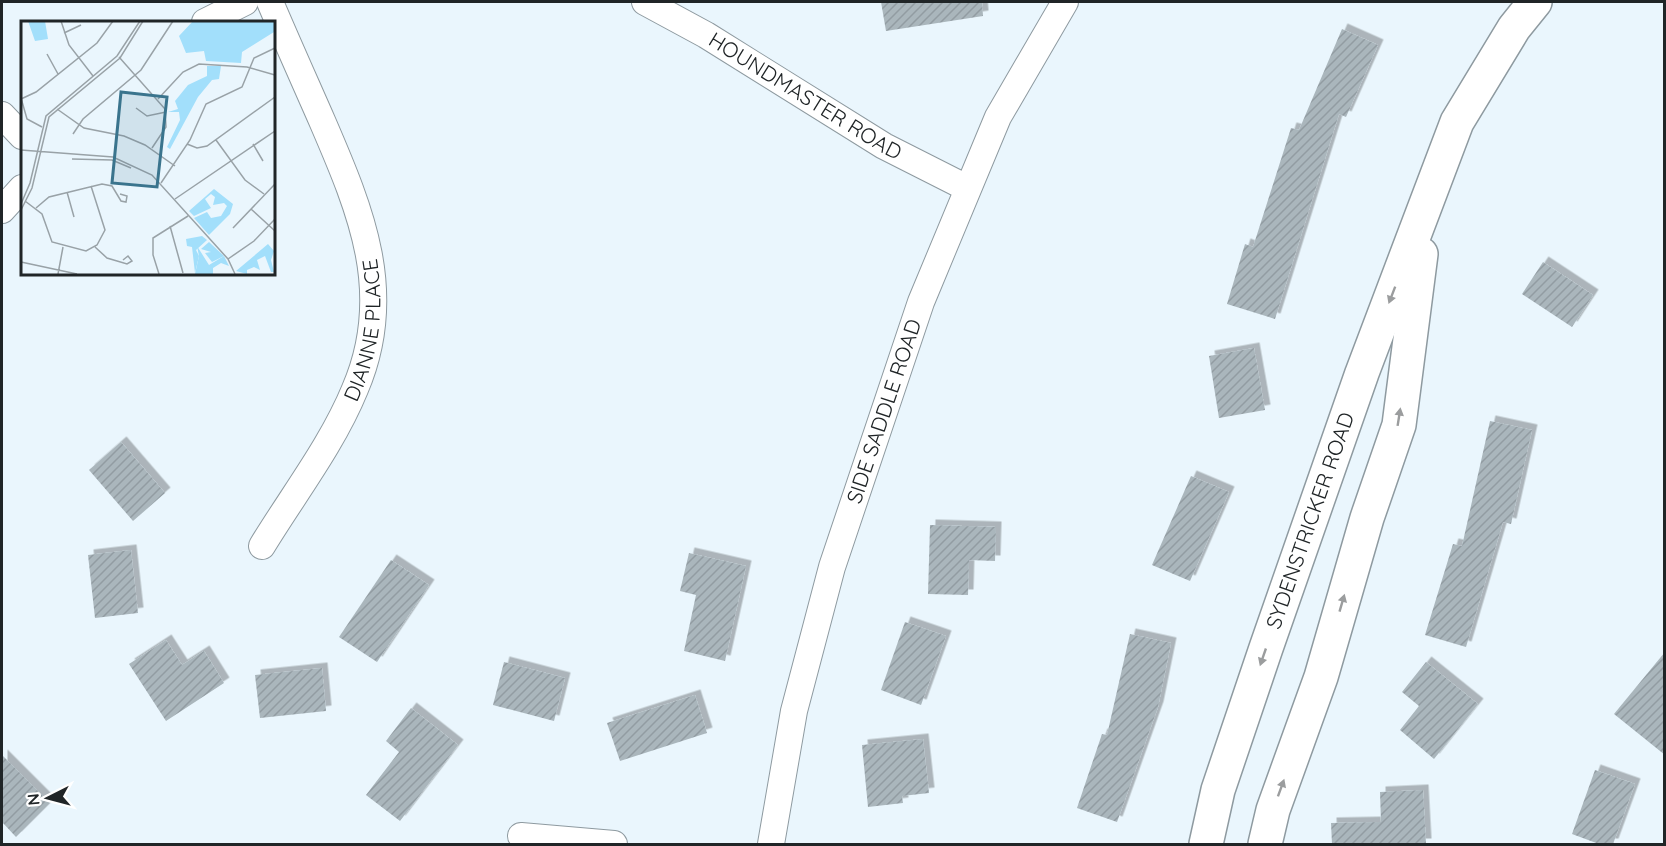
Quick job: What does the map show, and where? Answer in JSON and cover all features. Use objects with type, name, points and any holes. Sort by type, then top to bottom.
[{"type":"main road","name":"SYDENSTRICKER ROAD","points":[[1206,844],[1218,790],[1266,648],[1362,373],[1457,122],[1514,28],[1535,2]]},
{"type":"main road","name":"SYDENSTRICKER ROAD","points":[[1265,844],[1273,810],[1321,677],[1367,518],[1399,425],[1428,202]]},
{"type":"street","points":[[207,21],[245,2]]},
{"type":"street","name":"DIANNE PLACE","points":[[262,546],[337,424],[355,390],[368,349],[373,319],[373,276],[360,212],[270,2]]},
{"type":"street","name":"HOUNDMASTER ROAD","points":[[645,2],[706,35],[884,146],[967,188]]},
{"type":"street","name":"SIDE SADDLE ROAD","points":[[771,844],[794,711],[832,567],[921,302],[998,117],[1065,2]]},
{"type":"street","points":[[2,115],[21,135]]},
{"type":"street","points":[[2,210],[21,189]]},
{"type":"street","points":[[521,836],[615,844]]},
{"type":"building","points":[[881,2],[982,2],[983,16],[886,31]]},
{"type":"building","points":[[1342,29],[1378,45],[1346,117],[1339,114],[1275,319],[1227,304],[1245,244],[1253,247],[1291,128],[1299,130]]},
{"type":"building","points":[[1543,262],[1593,295],[1572,327],[1522,294]]},
{"type":"building","points":[[1254,348],[1265,410],[1219,418],[1209,356]]},
{"type":"building","points":[[1490,421],[1532,430],[1511,524],[1503,522],[1466,647],[1425,635],[1453,544],[1462,546]]},
{"type":"building","points":[[121,442],[165,493],[133,521],[89,470]]},
{"type":"building","points":[[1191,476],[1229,492],[1190,581],[1152,565]]},
{"type":"building","points":[[930,525],[996,527],[995,561],[969,560],[968,595],[928,594]]},
{"type":"building","points":[[131,550],[138,613],[95,618],[88,555]]},
{"type":"building","points":[[689,553],[746,566],[725,661],[684,651],[696,595],[680,591]]},
{"type":"building","points":[[391,560],[429,585],[377,662],[339,637]]},
{"type":"building","points":[[905,622],[946,636],[921,705],[881,690]]},
{"type":"building","points":[[1130,634],[1171,643],[1158,707],[1117,822],[1077,808],[1102,734],[1107,735]]},
{"type":"building","points":[[166,640],[182,665],[204,651],[224,683],[166,721],[129,664]]},
{"type":"building","points":[[1665,652],[1665,755],[1614,714]]},
{"type":"building","points":[[504,662],[565,678],[554,721],[493,705]]},
{"type":"building","points":[[1426,662],[1478,704],[1434,759],[1400,730],[1419,706],[1402,692]]},
{"type":"building","points":[[322,668],[326,711],[260,718],[255,675]]},
{"type":"building","points":[[695,695],[707,733],[620,761],[607,723]]},
{"type":"building","points":[[411,708],[458,745],[400,821],[366,795],[399,752],[386,741]]},
{"type":"building","points":[[923,739],[929,793],[902,796],[903,803],[868,807],[862,745]]},
{"type":"building","points":[[2,755],[50,803],[16,837],[2,822]]},
{"type":"building","points":[[1595,770],[1635,784],[1613,844],[1599,844],[1572,834]]},
{"type":"building","points":[[1423,790],[1426,844],[1332,844],[1331,823],[1381,822],[1380,792]]}]
